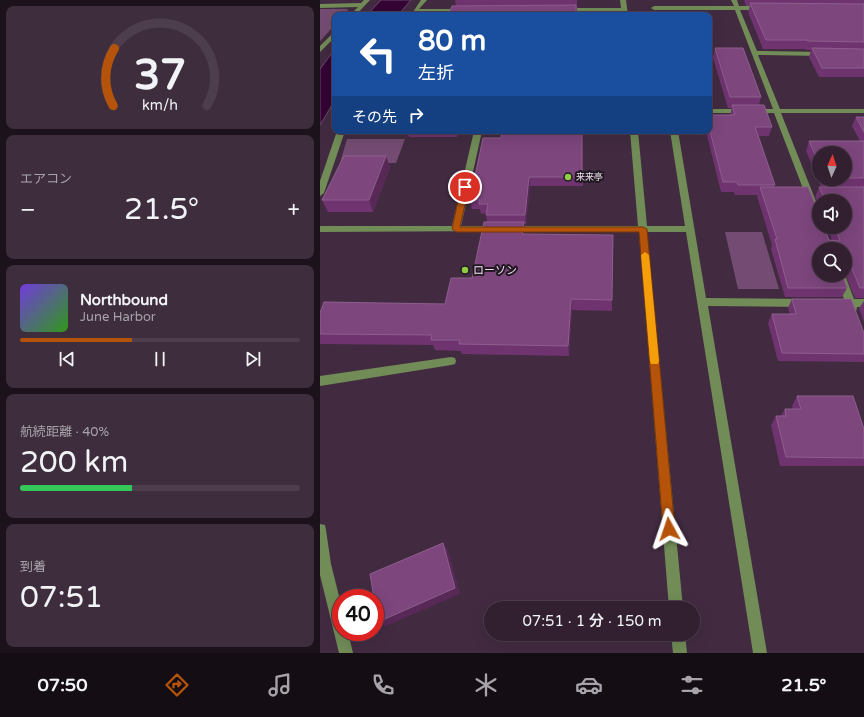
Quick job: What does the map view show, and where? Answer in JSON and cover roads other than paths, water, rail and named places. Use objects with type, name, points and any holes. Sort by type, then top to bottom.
[{"type":"street","points":[[356,12],[367,0]]},
{"type":"street","points":[[414,12],[424,0]]},
{"type":"street","points":[[623,0],[624,12]]},
{"type":"street","points":[[652,0],[655,12]]},
{"type":"street","points":[[734,0],[776,111],[812,196]]},
{"type":"street","points":[[320,6],[362,5]]},
{"type":"street","points":[[654,8],[769,8]]},
{"type":"street","points":[[554,10],[601,12]]},
{"type":"street","points":[[441,12],[469,11]]},
{"type":"street","points":[[320,50],[332,36]]},
{"type":"street","points":[[754,53],[833,54]]},
{"type":"street","points":[[712,111],[864,112]]},
{"type":"street","points":[[320,193],[340,134]]},
{"type":"street","points":[[456,229],[477,134]]},
{"type":"street","points":[[634,134],[675,601]]},
{"type":"street","points":[[674,134],[760,653]]},
{"type":"street","points":[[320,229],[690,229]]},
{"type":"street","points":[[843,282],[856,317]]},
{"type":"street","points":[[702,302],[812,303]]},
{"type":"street","points":[[827,303],[864,303]]},
{"type":"street","points":[[320,381],[451,361]]},
{"type":"street","points":[[320,530],[324,564],[346,653]]},
{"type":"street","points":[[679,641],[680,653]]},
{"type":"place","name":"来来亭","points":[[568,177]]},
{"type":"place","name":"ローソン","points":[[465,270]]}]
